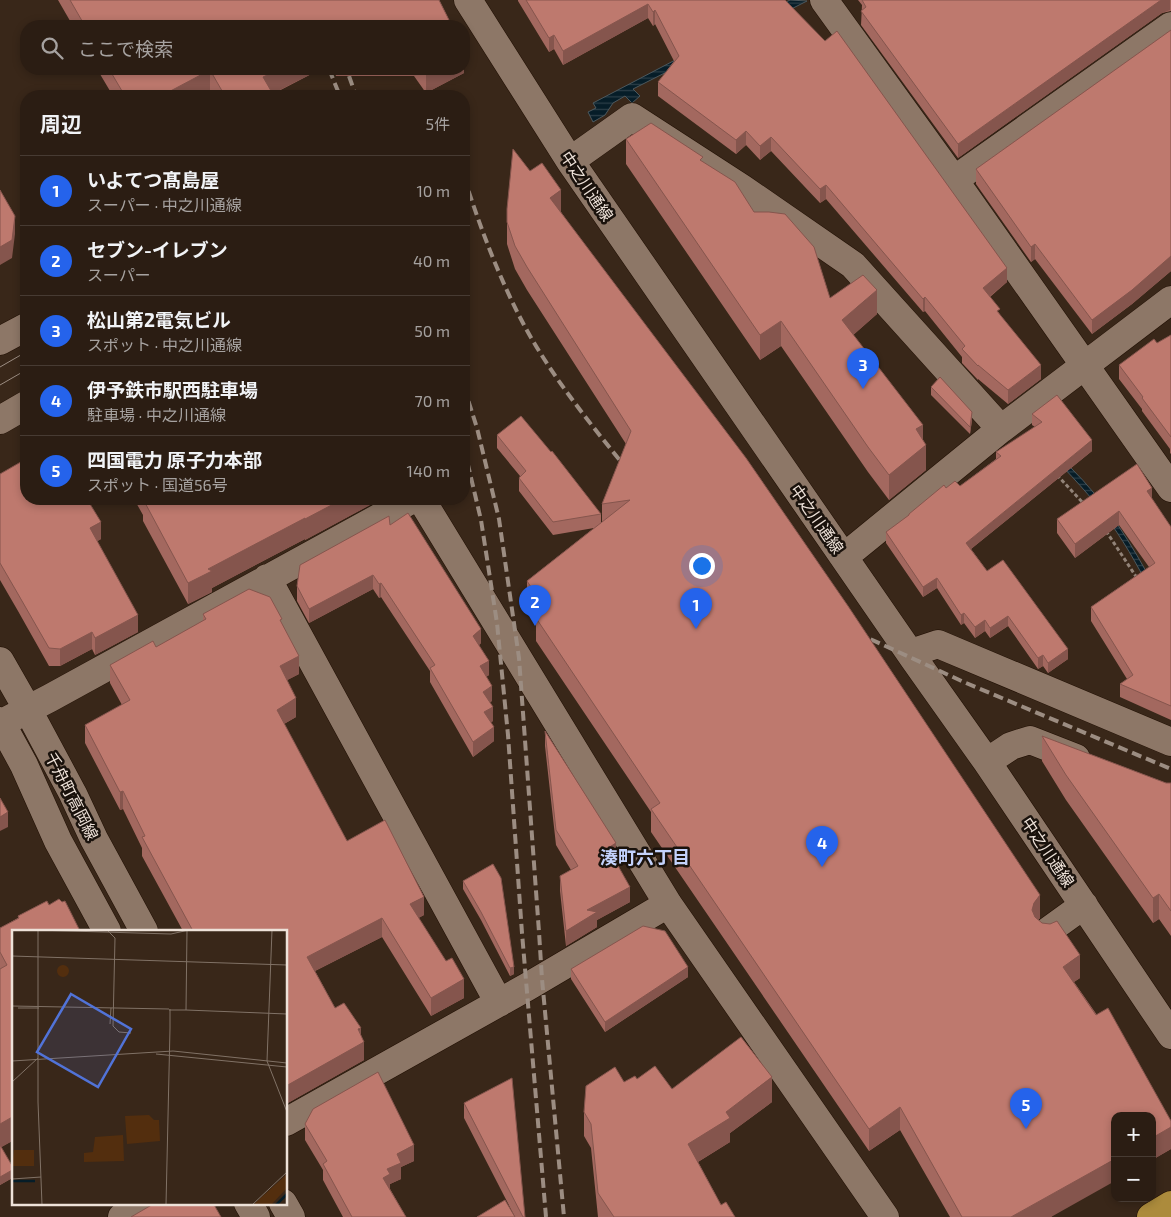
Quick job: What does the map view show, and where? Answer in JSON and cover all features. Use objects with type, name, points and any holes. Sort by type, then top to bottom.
[{"type":"highway","points":[[1151,1217],[1171,1205]]},
{"type":"street","name":"中之川通線","points":[[468,0],[570,161],[987,762],[1171,1035]]},
{"type":"street","points":[[833,3],[954,180],[1171,488]]},
{"type":"street","points":[[954,180],[1171,26]]},
{"type":"street","points":[[570,161],[632,117],[743,189],[853,265],[1001,428]]},
{"type":"street","points":[[844,557],[1001,428],[1171,300]]},
{"type":"street","points":[[0,341],[20,329]]},
{"type":"street","points":[[0,420],[20,408]]},
{"type":"street","points":[[0,723],[28,710],[402,505]]},
{"type":"street","points":[[425,505],[668,904],[885,1217]]},
{"type":"street","points":[[267,578],[499,1003]]},
{"type":"street","points":[[911,653],[938,644],[1171,742]]},
{"type":"street","name":"千舟町高岡線","points":[[0,661],[73,794],[94,839],[143,930]]},
{"type":"street","name":"千舟町高岡線","points":[[0,723],[24,765],[58,841],[106,930]]},
{"type":"street","points":[[987,762],[1011,746],[1030,740],[1101,767]]},
{"type":"street","points":[[288,1121],[542,979],[668,904]]},
{"type":"street","points":[[1048,931],[1084,905]]},
{"type":"street","points":[[122,1217],[143,1204]]},
{"type":"street","points":[[249,1204],[256,1217]]},
{"type":"street","points":[[284,1204],[291,1217]]},
{"type":"path","points":[[1057,475],[1087,507]]},
{"type":"path","points":[[1102,525],[1137,579]]},
{"type":"water","points":[[790,0],[807,1],[633,89],[640,96],[632,103],[625,96],[613,103],[605,115],[593,122],[588,112],[596,108],[593,103]]},
{"type":"water","points":[[1037,440],[1066,463],[1095,494],[1127,539],[1155,588],[1150,590],[1123,542],[1096,504]]},
{"type":"building","points":[[70,0],[439,0],[449,20],[82,20]]},
{"type":"building","points":[[526,0],[785,0],[825,41],[837,31],[1007,268],[983,288],[1000,309],[997,311],[1041,365],[1008,390],[978,366],[962,349],[965,346],[925,297],[923,299],[826,185],[820,189],[771,137],[760,146],[746,131],[736,140],[658,82],[679,56],[655,10],[653,12],[648,4],[563,51],[554,35],[549,38]]},
{"type":"building","points":[[862,0],[1161,0],[958,144],[861,11],[866,7]]},
{"type":"building","points":[[1171,30],[1171,256],[1132,290],[1092,320],[1035,244],[1031,247],[976,169]]},
{"type":"building","points":[[113,75],[201,75],[172,90],[121,90]]},
{"type":"building","points":[[213,75],[267,75],[263,77],[271,90],[222,90]]},
{"type":"building","points":[[651,123],[703,157],[700,160],[735,182],[754,212],[785,214],[814,247],[830,298],[863,275],[877,290],[842,320],[923,425],[916,429],[926,445],[889,475],[781,321],[760,335],[626,139]]},
{"type":"building","points":[[513,149],[530,171],[542,163],[561,190],[550,198],[746,458],[848,606],[1040,895],[1034,903],[1032,910],[1035,917],[1042,923],[1050,924],[1057,921],[1080,955],[1063,967],[1096,1015],[1108,1008],[1171,1121],[1171,1127],[1156,1136],[1156,1112],[1111,1112],[1111,1161],[1011,1217],[962,1217],[900,1107],[869,1129],[651,809],[660,803],[536,618],[545,608],[527,581],[630,500],[602,504],[631,431],[515,246],[507,222]]},
{"type":"building","points":[[0,190],[15,216],[12,240],[0,247]]},
{"type":"building","points":[[1171,335],[1171,437],[1119,365],[1154,339],[1157,343]]},
{"type":"building","points":[[940,377],[972,412],[970,427],[931,387]]},
{"type":"building","points":[[1057,395],[1092,440],[966,543],[987,571],[1003,560],[1068,649],[1048,663],[1043,655],[1038,658],[1008,616],[990,628],[985,620],[975,627],[964,613],[961,615],[937,578],[923,587],[886,532],[944,485],[946,488],[955,481],[960,486],[1001,456],[996,452],[1042,422],[1032,414]]},
{"type":"building","points":[[521,416],[552,451],[601,514],[553,522],[519,478],[526,471],[497,435]]},
{"type":"building","points":[[20,462],[20,505],[91,505],[101,522],[90,528],[138,615],[95,638],[92,632],[60,649],[49,648],[0,563],[0,474]]},
{"type":"building","points":[[1137,464],[1152,488],[1147,491],[1171,527],[1171,706],[1120,684],[1133,675],[1091,607],[1155,563],[1119,511],[1075,544],[1057,519]]},
{"type":"building","points":[[146,505],[332,505],[208,569],[212,571],[188,583]]},
{"type":"building","points":[[408,513],[481,629],[473,636],[489,661],[480,666],[492,686],[483,692],[493,707],[484,712],[494,727],[473,742],[430,668],[435,665],[381,583],[379,584],[373,575],[309,609],[297,586],[300,565],[389,516],[390,525]]},
{"type":"building","points":[[249,589],[270,597],[299,656],[280,666],[296,698],[277,710],[347,841],[385,820],[424,897],[410,904],[446,961],[452,958],[464,979],[431,998],[382,918],[307,957],[335,1008],[344,1003],[361,1028],[358,1029],[364,1042],[288,1085],[288,930],[192,930],[142,837],[145,836],[123,791],[120,792],[85,725],[130,700],[110,665],[153,641],[156,647],[206,619],[203,614]]},
{"type":"building","points":[[545,731],[616,843],[608,848],[630,887],[587,910],[597,912],[566,931],[560,876],[578,866],[556,830]]},
{"type":"building","points":[[1042,736],[1166,783],[1171,783],[1171,911],[1159,894],[1153,898],[1066,775]]},
{"type":"building","points":[[0,798],[8,812],[0,817]]},
{"type":"building","points":[[493,864],[501,878],[514,967],[510,968],[463,881]]},
{"type":"building","points":[[59,899],[62,902],[65,901],[80,930],[12,930],[12,1117],[0,1124],[0,969],[7,965],[0,952],[0,928],[47,901],[49,905]]},
{"type":"building","points":[[643,926],[665,931],[688,967],[605,1022],[571,969]]},
{"type":"building","points":[[741,1037],[772,1077],[726,1112],[730,1118],[688,1144],[721,1205],[726,1202],[735,1217],[614,1217],[598,1193],[591,1124],[584,1112],[586,1086],[615,1067],[624,1082],[635,1076],[637,1079],[655,1066],[672,1089]]},
{"type":"building","points":[[378,1072],[414,1145],[397,1154],[401,1163],[387,1169],[390,1174],[383,1178],[406,1217],[352,1217],[323,1164],[327,1161],[305,1124],[313,1109]]},
{"type":"building","points":[[512,1078],[525,1217],[523,1217],[464,1103]]},
{"type":"building","points":[[0,1145],[12,1166],[12,1170],[0,1177]]},
{"type":"building","points":[[505,1200],[515,1217],[477,1217]]},
{"type":"building","points":[[153,1204],[214,1204],[221,1217],[131,1217]]},
{"type":"tram line","points":[[0,367],[20,355]]},
{"type":"tram line","points":[[0,385],[20,373]]},
{"type":"railway","points":[[331,75],[338,90]]},
{"type":"railway","points":[[349,76],[354,90]]},
{"type":"railway","points":[[470,195],[506,289],[524,325],[559,381],[626,468]]},
{"type":"railway","points":[[470,406],[499,519],[519,658],[542,979],[564,1217]]},
{"type":"railway","points":[[470,473],[481,520],[497,623],[508,735],[522,933],[546,1217]]},
{"type":"railway","points":[[857,633],[966,683],[1171,769]]},
{"type":"place","name":"松山第2電気ビル","points":[[863,389]]},
{"type":"place","name":"セブン-イレブン","points":[[535,626]]},
{"type":"place","name":"いよてつ髙島屋","points":[[696,629]]},
{"type":"place","name":"伊予鉄市駅西駐車場","points":[[822,867]]},
{"type":"place","name":"四国電力 原子力本部","points":[[1026,1129]]},
{"type":"district","name":"湊町六丁目","points":[[645,858]]}]
